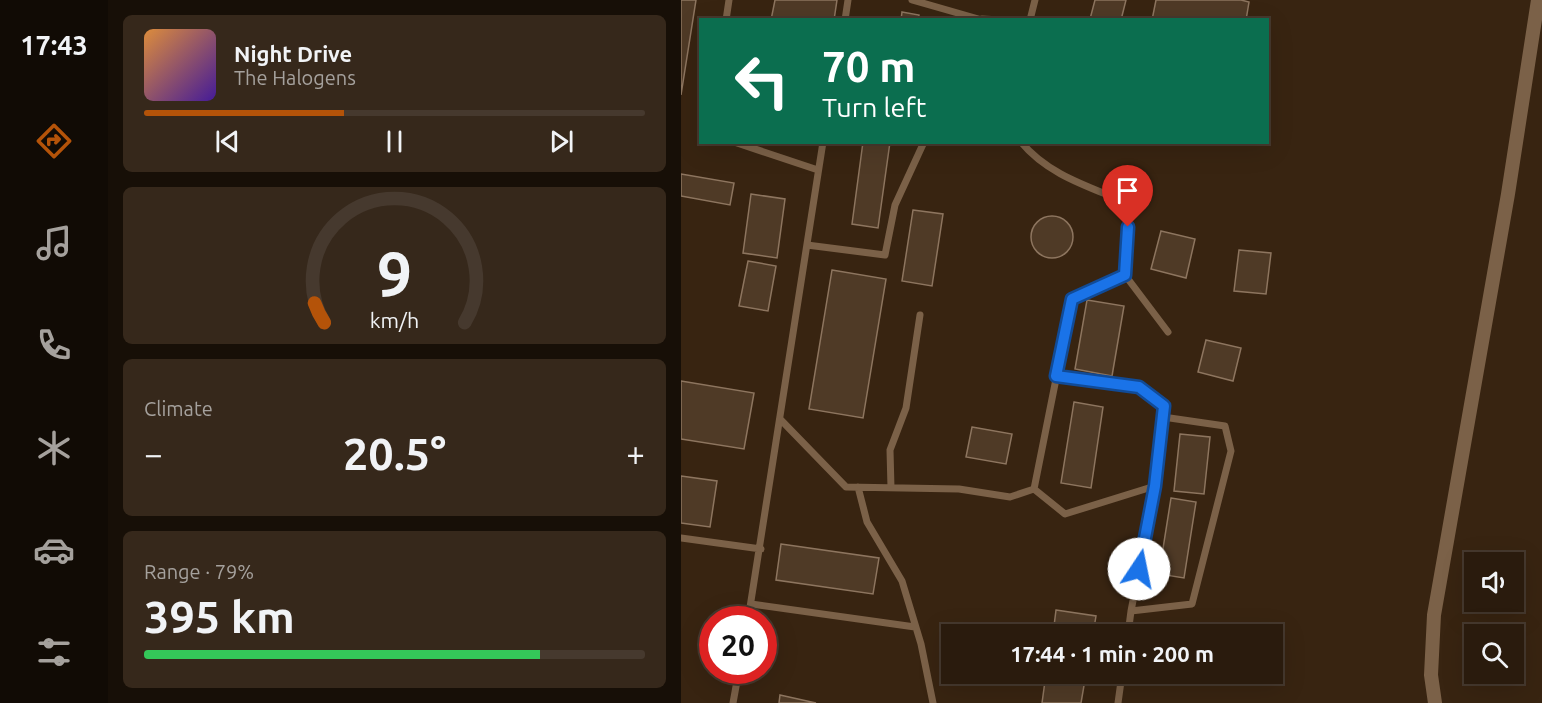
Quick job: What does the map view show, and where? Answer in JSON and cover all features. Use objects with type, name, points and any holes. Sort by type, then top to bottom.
[{"type":"street","points":[[1435,703],[1431,675],[1434,615],[1508,194],[1538,0]]},
{"type":"lane","points":[[726,18],[729,0]]},
{"type":"lane","points":[[845,18],[848,0]]},
{"type":"lane","points":[[912,0],[978,18]]},
{"type":"lane","points":[[1030,18],[1035,0]]},
{"type":"lane","points":[[740,144],[818,170]]},
{"type":"lane","points":[[823,144],[751,604],[915,627]]},
{"type":"lane","points":[[807,245],[885,255],[895,205],[923,144]]},
{"type":"lane","points":[[1023,144],[1033,157],[1053,171],[1130,204],[1125,275],[1168,332]]},
{"type":"lane","points":[[1034,489],[1072,299],[1125,275]]},
{"type":"lane","points":[[891,488],[890,450],[906,408],[920,315]]},
{"type":"lane","points":[[1056,376],[1139,387],[1164,406],[1155,486],[1129,624]]},
{"type":"lane","points":[[1131,611],[1192,604],[1231,451],[1225,426],[1163,417]]},
{"type":"lane","points":[[780,419],[846,487],[959,489],[1010,498],[1034,489]]},
{"type":"lane","points":[[1034,489],[1065,514],[1155,486]]},
{"type":"lane","points":[[858,487],[867,522],[902,581],[933,703]]},
{"type":"lane","points":[[681,538],[761,549]]},
{"type":"lane","points":[[733,703],[736,684]]},
{"type":"lane","points":[[1118,703],[1121,684]]},
{"type":"building","points":[[681,0],[696,0],[681,95]]},
{"type":"building","points":[[775,0],[837,0],[834,18],[771,18]]},
{"type":"building","points":[[1095,0],[1126,0],[1122,18],[1090,18]]},
{"type":"building","points":[[1156,0],[1241,0],[1249,2],[1246,18],[1152,18]]},
{"type":"building","points":[[902,12],[919,15],[918,18],[901,18]]},
{"type":"building","points":[[863,144],[890,144],[878,228],[852,224]]},
{"type":"building","points":[[681,174],[734,183],[730,205],[681,196]]},
{"type":"building","points":[[751,194],[785,199],[777,258],[743,253]]},
{"type":"building","points":[[913,210],[943,214],[932,286],[902,281]]},
{"type":"building","points":[[1052,216],[1067,222],[1073,237],[1067,252],[1052,258],[1037,252],[1031,237],[1037,222]]},
{"type":"building","points":[[1161,231],[1195,239],[1186,278],[1151,269]]},
{"type":"building","points":[[1239,250],[1271,253],[1266,294],[1234,291]]},
{"type":"building","points":[[748,261],[776,266],[768,311],[739,306]]},
{"type":"building","points":[[832,270],[886,279],[863,418],[809,409]]},
{"type":"building","points":[[1087,300],[1124,306],[1112,376],[1075,369]]},
{"type":"building","points":[[1206,340],[1241,348],[1233,381],[1198,372]]},
{"type":"building","points":[[681,381],[754,393],[744,449],[681,439]]},
{"type":"building","points":[[1074,402],[1103,407],[1091,488],[1061,483]]},
{"type":"building","points":[[972,427],[1012,434],[1006,464],[966,457]]},
{"type":"building","points":[[1180,434],[1210,437],[1204,494],[1174,491]]},
{"type":"building","points":[[681,476],[717,481],[710,527],[681,523]]},
{"type":"building","points":[[1171,498],[1196,502],[1184,578],[1159,574]]},
{"type":"building","points":[[781,544],[879,558],[873,594],[776,580]]},
{"type":"building","points":[[1056,610],[1096,616],[1095,624],[1054,624]]},
{"type":"building","points":[[1045,684],[1084,684],[1081,703],[1042,703]]},
{"type":"building","points":[[780,695],[816,703],[779,703]]},
{"type":"route","points":[[1128,227],[1125,275],[1072,299],[1056,376],[1139,387],[1164,406],[1155,486],[1139,569]]}]
